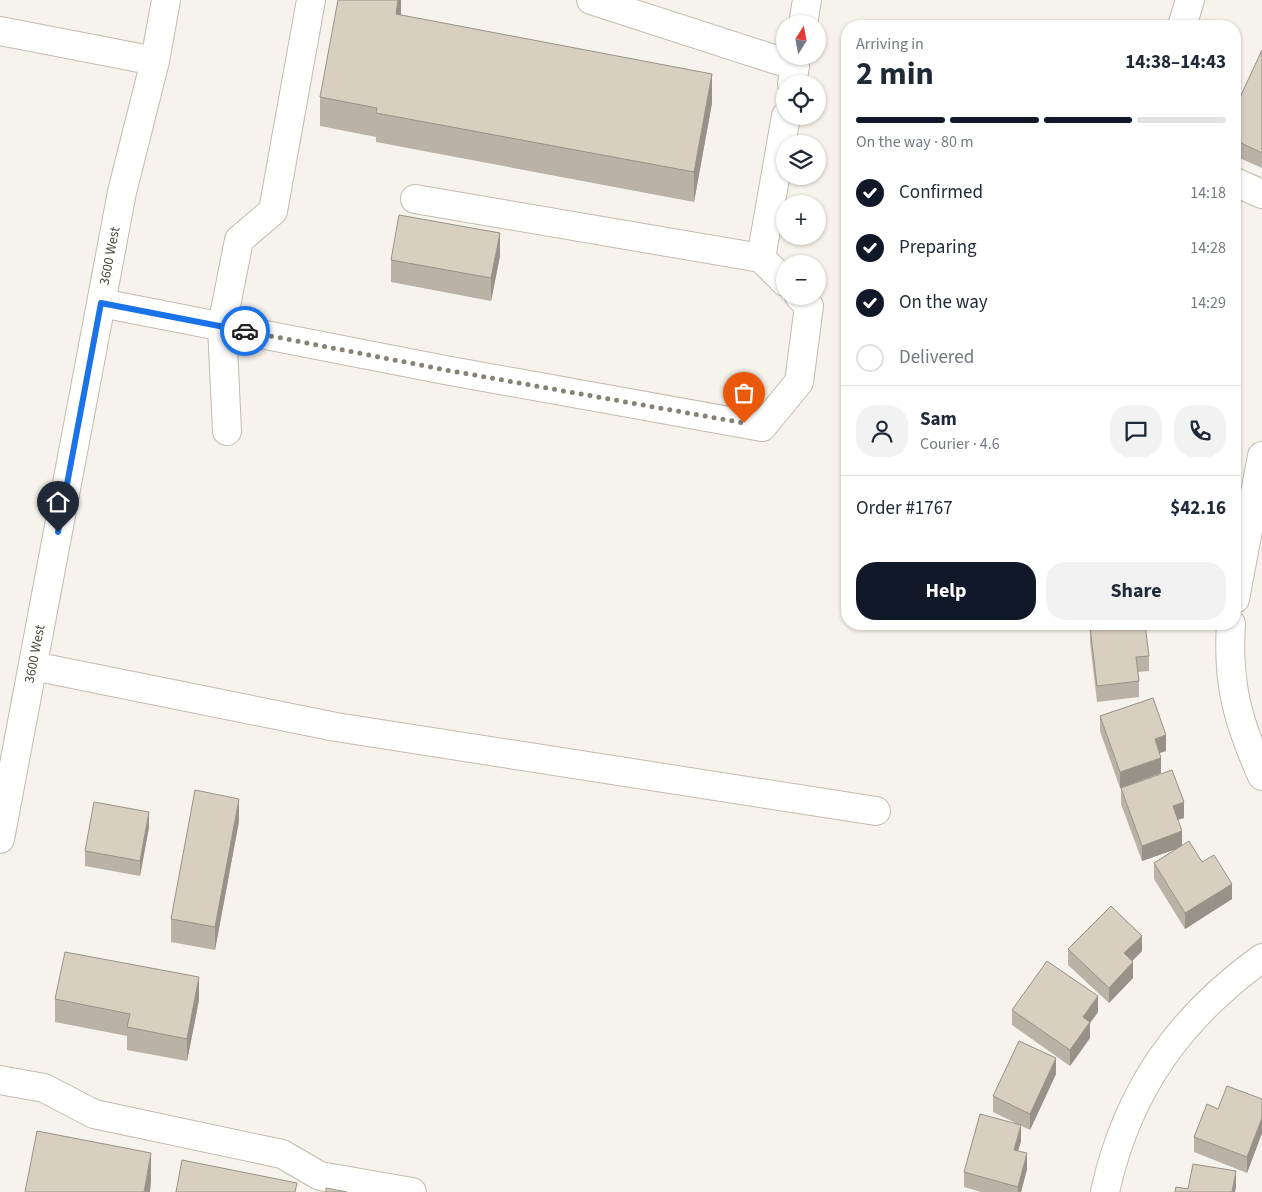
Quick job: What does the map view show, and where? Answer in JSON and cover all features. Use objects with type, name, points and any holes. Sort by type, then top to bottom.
[{"type":"street","name":"3600 West","points":[[0,839],[3,808],[33,666],[122,192],[155,61],[166,0]]},
{"type":"street","points":[[227,431],[222,326],[239,240],[273,211],[311,0]]},
{"type":"street","points":[[591,0],[794,69]]},
{"type":"street","points":[[804,15],[807,0]]},
{"type":"street","points":[[1184,20],[1190,0]]},
{"type":"street","points":[[0,31],[155,61]]},
{"type":"street","points":[[761,258],[784,125]]},
{"type":"street","points":[[1241,185],[1262,194]]},
{"type":"street","points":[[415,198],[761,258],[776,273]]},
{"type":"street","points":[[101,303],[446,370],[762,427],[799,382],[808,305]]},
{"type":"street","points":[[1241,567],[1262,456]]},
{"type":"street","points":[[1231,630],[1229,652],[1233,690],[1243,733],[1262,776]]},
{"type":"street","points":[[33,666],[336,727],[876,811]]},
{"type":"street","points":[[1105,1192],[1116,1148],[1128,1114],[1164,1053],[1195,1014],[1235,978],[1262,958]]},
{"type":"street","points":[[0,1080],[44,1088],[94,1114],[282,1154],[320,1176],[412,1192]]},
{"type":"building","points":[[338,0],[398,0],[396,14],[712,74],[694,172],[376,113],[377,108],[320,97]]},
{"type":"building","points":[[1262,50],[1262,153],[1241,143],[1241,95]]},
{"type":"building","points":[[399,215],[500,233],[491,278],[391,260]]},
{"type":"building","points":[[1090,630],[1146,630],[1149,656],[1136,657],[1139,681],[1097,686]]},
{"type":"building","points":[[1153,698],[1166,735],[1155,739],[1161,758],[1120,772],[1100,716]]},
{"type":"building","points":[[1172,770],[1184,802],[1173,806],[1182,831],[1142,846],[1121,788]]},
{"type":"building","points":[[195,790],[239,799],[215,927],[171,919]]},
{"type":"building","points":[[94,802],[149,812],[140,861],[85,851]]},
{"type":"building","points":[[1189,841],[1202,862],[1214,855],[1232,884],[1185,913],[1154,863]]},
{"type":"building","points":[[1111,906],[1142,936],[1124,953],[1133,962],[1109,988],[1068,949]]},
{"type":"building","points":[[65,952],[199,977],[187,1039],[127,1027],[130,1014],[55,999]]},
{"type":"building","points":[[1047,961],[1098,996],[1083,1017],[1090,1022],[1070,1050],[1012,1010]]},
{"type":"building","points":[[1019,1041],[1056,1058],[1030,1114],[993,1096]]},
{"type":"building","points":[[1227,1086],[1262,1099],[1262,1118],[1247,1157],[1194,1137],[1207,1104],[1218,1109]]},
{"type":"building","points":[[980,1114],[1021,1125],[1014,1150],[1027,1153],[1018,1187],[964,1172]]},
{"type":"building","points":[[37,1131],[151,1153],[144,1192],[25,1192]]},
{"type":"building","points":[[182,1160],[297,1183],[295,1192],[176,1192]]},
{"type":"building","points":[[1193,1164],[1236,1171],[1232,1192],[1175,1192],[1176,1187],[1188,1189]]},
{"type":"building","points":[[326,1188],[347,1192],[326,1192]]},
{"type":"way so far","points":[[245,331],[446,370],[744,423]]},
{"type":"route","points":[[58,532],[101,303],[245,331]]}]
